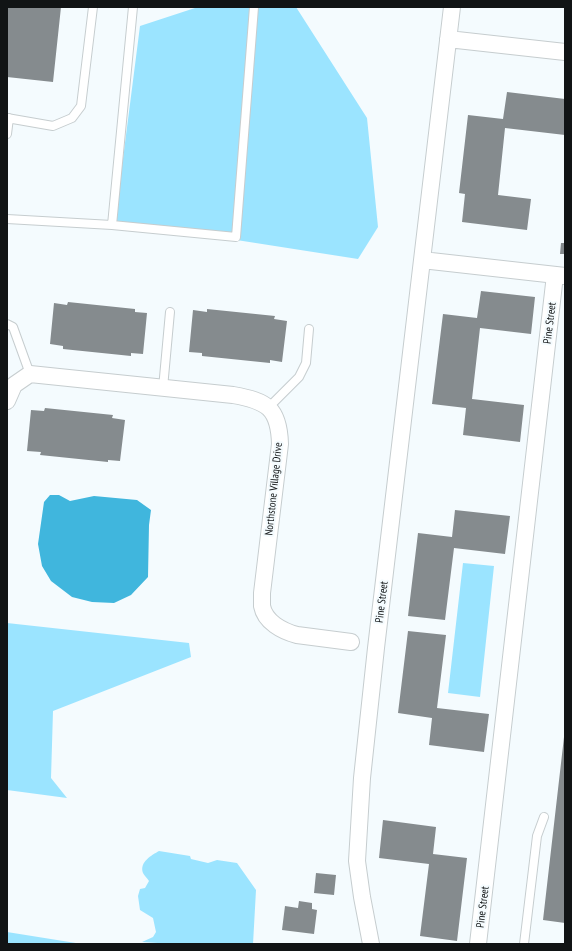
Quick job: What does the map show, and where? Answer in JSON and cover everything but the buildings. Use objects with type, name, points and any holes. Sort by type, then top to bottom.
[{"type":"street","name":"Pine Street","points":[[372,944],[362,897],[357,861],[362,778],[452,7]]},
{"type":"street","points":[[448,39],[565,52]]},
{"type":"street","name":"Pine Street","points":[[422,260],[560,275],[478,944]]},
{"type":"street","points":[[7,401],[14,385],[30,374]]},
{"type":"street","name":"Northstone Village Drive","points":[[30,374],[233,395],[252,398],[264,404],[274,415],[280,429],[280,444],[262,593],[262,607],[266,616],[274,625],[288,633],[351,642]]},
{"type":"lane","points":[[7,134],[8,118],[53,126],[72,118],[81,106],[93,7]]},
{"type":"lane","points":[[112,225],[134,7]]},
{"type":"lane","points":[[7,220],[112,225],[236,237],[254,7]]},
{"type":"lane","points":[[163,388],[170,312]]},
{"type":"lane","points":[[7,324],[13,327],[30,374]]},
{"type":"lane","points":[[268,408],[299,377],[306,363],[310,329]]},
{"type":"lane","points":[[524,944],[537,836],[544,817]]},
{"type":"shaded area","points":[[198,7],[296,7],[367,118],[378,227],[358,259],[115,221],[140,26]]},
{"type":"shaded area","points":[[50,495],[59,495],[70,501],[94,496],[137,500],[151,510],[149,525],[148,577],[131,595],[114,603],[92,602],[72,597],[51,581],[42,566],[38,544],[44,502]]},
{"type":"shaded area","points":[[463,563],[494,566],[480,697],[448,693]]},
{"type":"shaded area","points":[[7,623],[189,643],[191,657],[53,711],[51,778],[67,798],[7,790]]},
{"type":"shaded area","points":[[159,851],[190,856],[191,859],[208,863],[217,860],[237,863],[256,890],[253,944],[173,944],[142,942],[153,937],[156,932],[153,918],[140,910],[138,896],[140,889],[145,888],[149,881],[142,869],[144,862]]},
{"type":"shaded area","points":[[7,932],[82,944],[7,944]]}]
